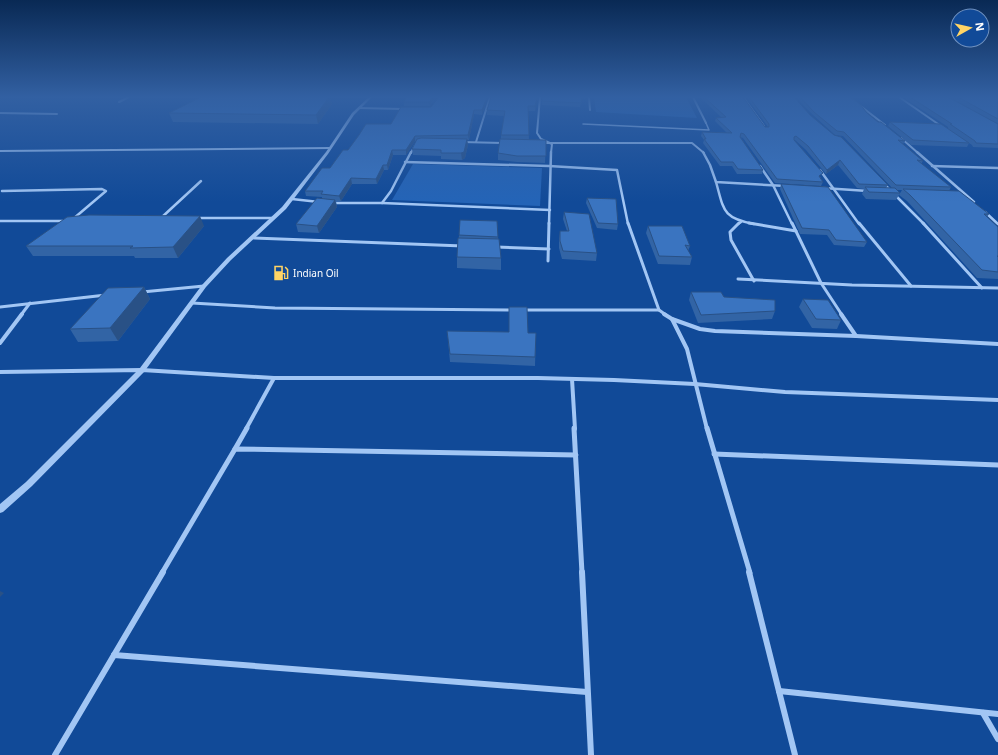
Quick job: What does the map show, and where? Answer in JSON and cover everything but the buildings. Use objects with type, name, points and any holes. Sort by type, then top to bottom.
[{"type":"street","points":[[0,509],[29,484],[142,370],[204,286],[229,259],[254,238],[292,199],[341,132]]},
{"type":"street","points":[[476,142],[479,132]]},
{"type":"street","points":[[537,132],[541,139],[552,144],[549,166],[550,210],[548,261]]},
{"type":"street","points":[[898,136],[976,205]]},
{"type":"street","points":[[454,142],[506,143]]},
{"type":"street","points":[[382,203],[391,191],[416,143]]},
{"type":"street","points":[[536,143],[692,143],[698,146],[707,158],[725,212],[730,218],[741,222],[796,231]]},
{"type":"street","points":[[0,151],[17,149],[168,150],[330,148]]},
{"type":"street","points":[[405,162],[549,166],[617,170],[630,232],[651,285],[659,310]]},
{"type":"street","points":[[759,165],[773,185],[821,283],[856,336]]},
{"type":"street","points":[[815,165],[858,223],[911,286]]},
{"type":"street","points":[[932,166],[998,168]]},
{"type":"street","points":[[161,218],[201,181]]},
{"type":"street","points":[[716,182],[787,186]]},
{"type":"street","points":[[882,182],[982,288]]},
{"type":"street","points":[[821,188],[869,191]]},
{"type":"street","points":[[1,192],[102,189],[106,191],[71,221]]},
{"type":"street","points":[[884,191],[898,192]]},
{"type":"street","points":[[958,195],[965,195]]},
{"type":"street","points":[[292,199],[320,202]]},
{"type":"street","points":[[328,203],[382,203],[550,210]]},
{"type":"street","points":[[982,209],[998,224]]},
{"type":"street","points":[[154,218],[168,218]]},
{"type":"street","points":[[191,218],[273,218]]},
{"type":"street","points":[[0,221],[78,221]]},
{"type":"street","points":[[741,222],[733,227],[730,232],[731,240],[754,281]]},
{"type":"street","points":[[254,238],[469,246]]},
{"type":"street","points":[[493,247],[549,249]]},
{"type":"street","points":[[738,279],[754,281],[998,288]]},
{"type":"street","points":[[138,293],[204,286]]},
{"type":"street","points":[[0,307],[108,295]]},
{"type":"street","points":[[0,343],[30,303]]},
{"type":"street","points":[[192,303],[275,308],[659,310],[672,319],[700,329],[715,331],[856,336],[998,344]]},
{"type":"street","points":[[672,319],[686,350],[714,454],[746,554],[795,755]]},
{"type":"street","points":[[0,372],[142,370],[274,378],[572,379],[695,384],[785,392],[998,400]]},
{"type":"street","points":[[55,755],[235,449],[274,378]]},
{"type":"street","points":[[572,379],[591,755]]},
{"type":"street","points":[[235,449],[576,455]]},
{"type":"street","points":[[714,454],[998,465]]},
{"type":"street","points":[[114,655],[587,692]]},
{"type":"street","points":[[779,692],[998,714]]},
{"type":"street","points":[[983,713],[998,739]]},
{"type":"shaded area","points":[[413,164],[542,168],[540,206],[392,200]]},
{"type":"place","name":"Indian Oil","points":[[281,273]]}]
